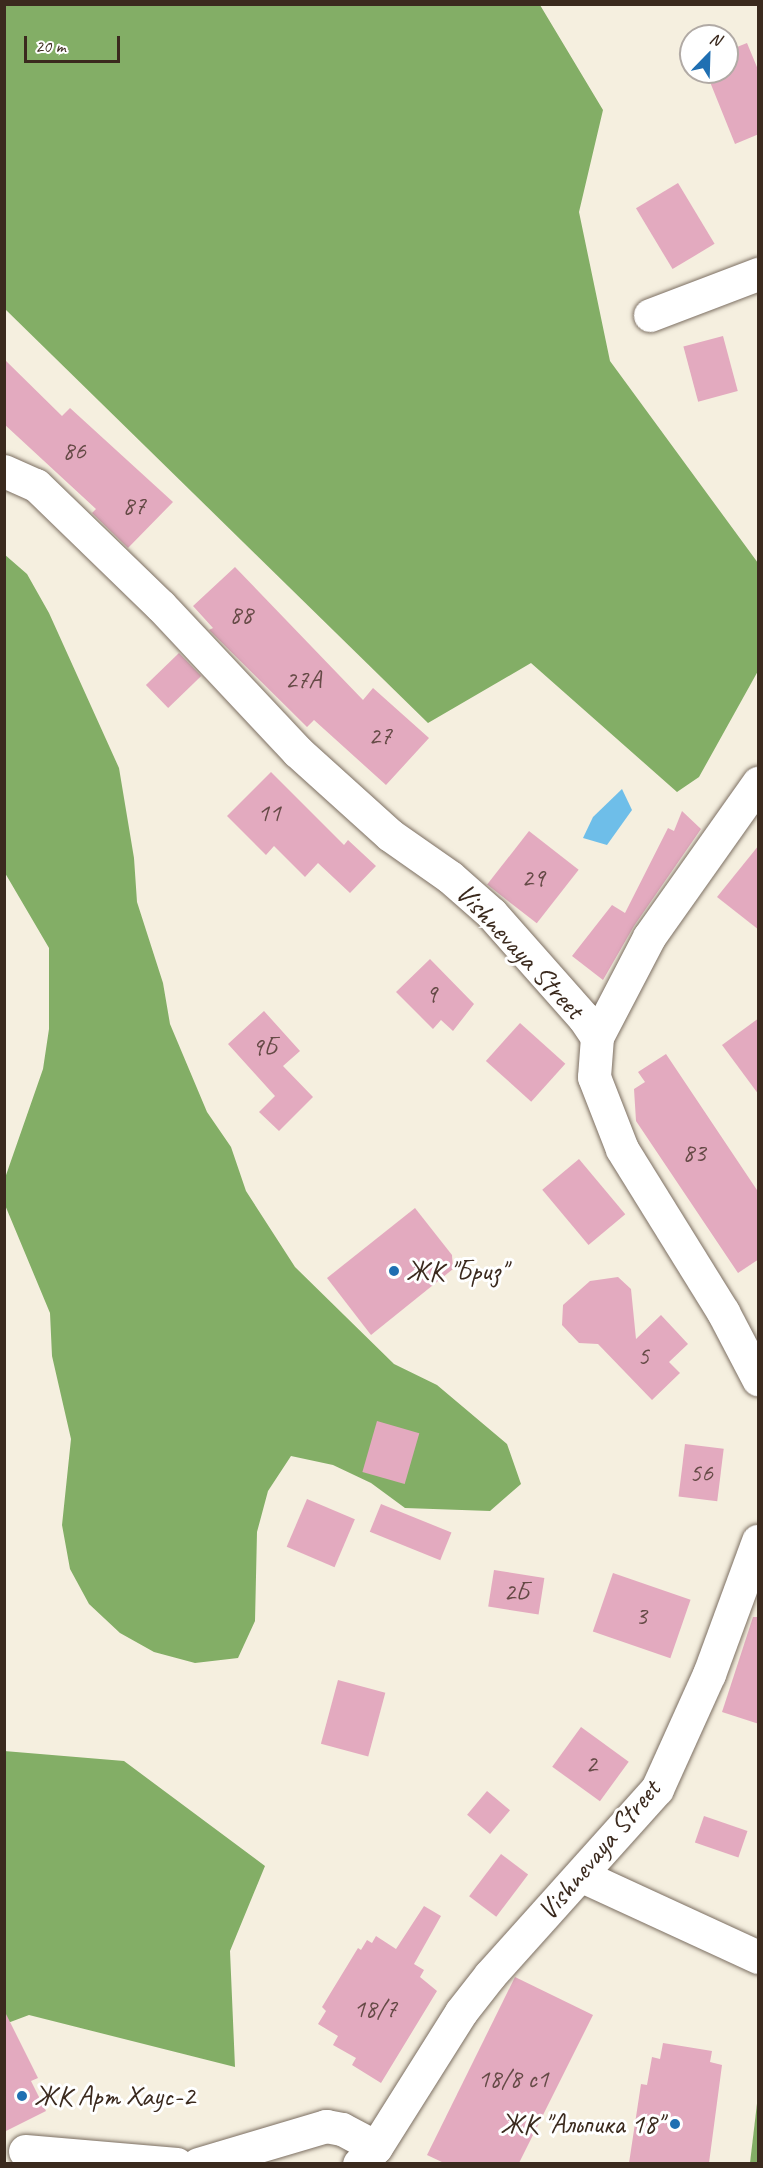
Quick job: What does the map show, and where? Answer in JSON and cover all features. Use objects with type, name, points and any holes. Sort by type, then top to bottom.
[{"type":"street","points":[[650,315],[759,274]]},
{"type":"street","name":"Vishnevaya Street","points":[[4,471],[36,485],[161,606],[297,751],[390,835],[450,877],[491,913],[549,976],[597,1037],[594,1077],[622,1149],[723,1311],[759,1379]]},
{"type":"street","points":[[597,1037],[650,937],[759,783]]},
{"type":"street","name":"Vishnevaya Street","points":[[367,2155],[461,2012],[490,1974],[582,1876],[657,1790],[709,1674],[755,1561]]},
{"type":"street","points":[[582,1876],[759,1957]]},
{"type":"street","points":[[198,2163],[326,2126],[342,2129],[367,2155]]},
{"type":"street","points":[[25,2151],[176,2163]]},
{"type":"green space","points":[[4,5],[540,5],[603,110],[579,212],[610,361],[758,563],[758,671],[699,777],[677,792],[531,663],[428,723],[5,309]]},
{"type":"green space","points":[[4,554],[27,574],[49,613],[119,768],[134,858],[137,902],[163,983],[170,1024],[207,1112],[231,1147],[246,1191],[295,1267],[394,1364],[437,1385],[507,1444],[521,1484],[490,1511],[405,1508],[371,1483],[333,1465],[291,1456],[268,1491],[257,1532],[255,1621],[238,1658],[195,1663],[154,1652],[120,1633],[89,1604],[70,1569],[62,1525],[71,1439],[52,1356],[50,1313],[5,1205],[5,1178],[43,1069],[49,1029],[49,948],[5,873]]},
{"type":"green space","points":[[4,1751],[124,1761],[265,1866],[230,1951],[235,2067],[29,2015],[5,2024]]},
{"type":"green space","points":[[758,2095],[758,2163],[750,2163]]},
{"type":"water","points":[[622,789],[632,810],[607,845],[583,838],[593,817]]},
{"type":"building","points":[[747,43],[759,72],[759,134],[735,144],[711,84],[739,84],[739,46]]},
{"type":"building","points":[[678,183],[715,244],[673,269],[636,208]]},
{"type":"building","points":[[723,336],[738,391],[698,402],[683,347]]},
{"type":"building","points":[[4,359],[62,416],[70,408],[173,502],[128,548],[92,513],[96,509],[4,424]]},
{"type":"building","points":[[235,567],[363,700],[373,688],[429,738],[386,785],[314,720],[307,727],[209,630],[213,628],[193,606]]},
{"type":"building","points":[[179,653],[201,676],[168,708],[146,685]]},
{"type":"building","points":[[271,772],[344,845],[348,840],[376,866],[350,893],[318,863],[305,877],[274,846],[266,855],[227,816]]},
{"type":"building","points":[[682,811],[701,829],[634,926],[603,980],[572,956],[612,905],[625,913],[668,828],[674,831]]},
{"type":"building","points":[[529,831],[579,870],[537,923],[487,885]]},
{"type":"building","points":[[759,845],[759,930],[717,897]]},
{"type":"building","points":[[430,959],[474,1004],[453,1031],[441,1020],[433,1029],[396,992]]},
{"type":"building","points":[[264,1011],[300,1051],[283,1066],[313,1097],[279,1131],[259,1112],[275,1096],[228,1044]]},
{"type":"building","points":[[759,1018],[759,1095],[722,1045]]},
{"type":"building","points":[[520,1023],[565,1064],[531,1102],[486,1061]]},
{"type":"building","points":[[666,1054],[759,1193],[759,1259],[738,1273],[636,1121],[634,1089],[645,1082],[638,1072]]},
{"type":"building","points":[[579,1159],[625,1214],[589,1245],[542,1190]]},
{"type":"building","name":"ЖК \"Бриз\"","points":[[415,1208],[452,1255],[453,1269],[371,1335],[327,1278]]},
{"type":"building","points":[[618,1277],[631,1289],[636,1339],[661,1315],[688,1344],[669,1362],[680,1373],[652,1400],[598,1344],[579,1343],[562,1325],[563,1305],[590,1281]]},
{"type":"building","points":[[377,1421],[419,1433],[405,1484],[362,1472]]},
{"type":"building","points":[[685,1444],[724,1449],[717,1501],[679,1497]]},
{"type":"building","points":[[307,1499],[355,1519],[335,1567],[287,1547]]},
{"type":"building","points":[[381,1504],[451,1532],[440,1560],[370,1532]]},
{"type":"building","points":[[494,1570],[544,1578],[539,1615],[488,1607]]},
{"type":"building","points":[[613,1573],[691,1600],[670,1658],[593,1632]]},
{"type":"building","points":[[753,1617],[759,1617],[759,1724],[722,1712]]},
{"type":"building","points":[[338,1680],[385,1693],[368,1756],[321,1744]]},
{"type":"building","points":[[581,1727],[629,1762],[600,1801],[552,1767]]},
{"type":"building","points":[[487,1791],[510,1810],[490,1834],[467,1815]]},
{"type":"building","points":[[704,1816],[747,1831],[738,1857],[695,1842]]},
{"type":"building","points":[[501,1854],[528,1874],[496,1917],[469,1896]]},
{"type":"building","points":[[424,1906],[441,1916],[414,1964],[424,1970],[420,1977],[437,1991],[381,2083],[352,2065],[356,2058],[333,2045],[338,2036],[318,2024],[326,2011],[322,2007],[358,1948],[361,1950],[367,1940],[372,1943],[376,1936],[396,1949]]},
{"type":"building","points":[[515,1977],[593,2015],[519,2163],[444,2163],[427,2155]]},
{"type":"building","name":"ЖК Арт Хаус-2","points":[[4,2010],[38,2078],[31,2081],[46,2111],[4,2132]]},
{"type":"building","name":"ЖК \"Альпика 18\"","points":[[663,2043],[712,2051],[710,2062],[722,2065],[709,2163],[629,2163],[641,2084],[647,2085],[652,2057],[660,2059]]},
{"type":"place","name":"ЖК \"Бриз\"","points":[[394,1271]]},
{"type":"place","name":"ЖК Арт Хаус-2","points":[[22,2096]]},
{"type":"place","name":"ЖК \"Альпика 18\"","points":[[675,2124]]}]
